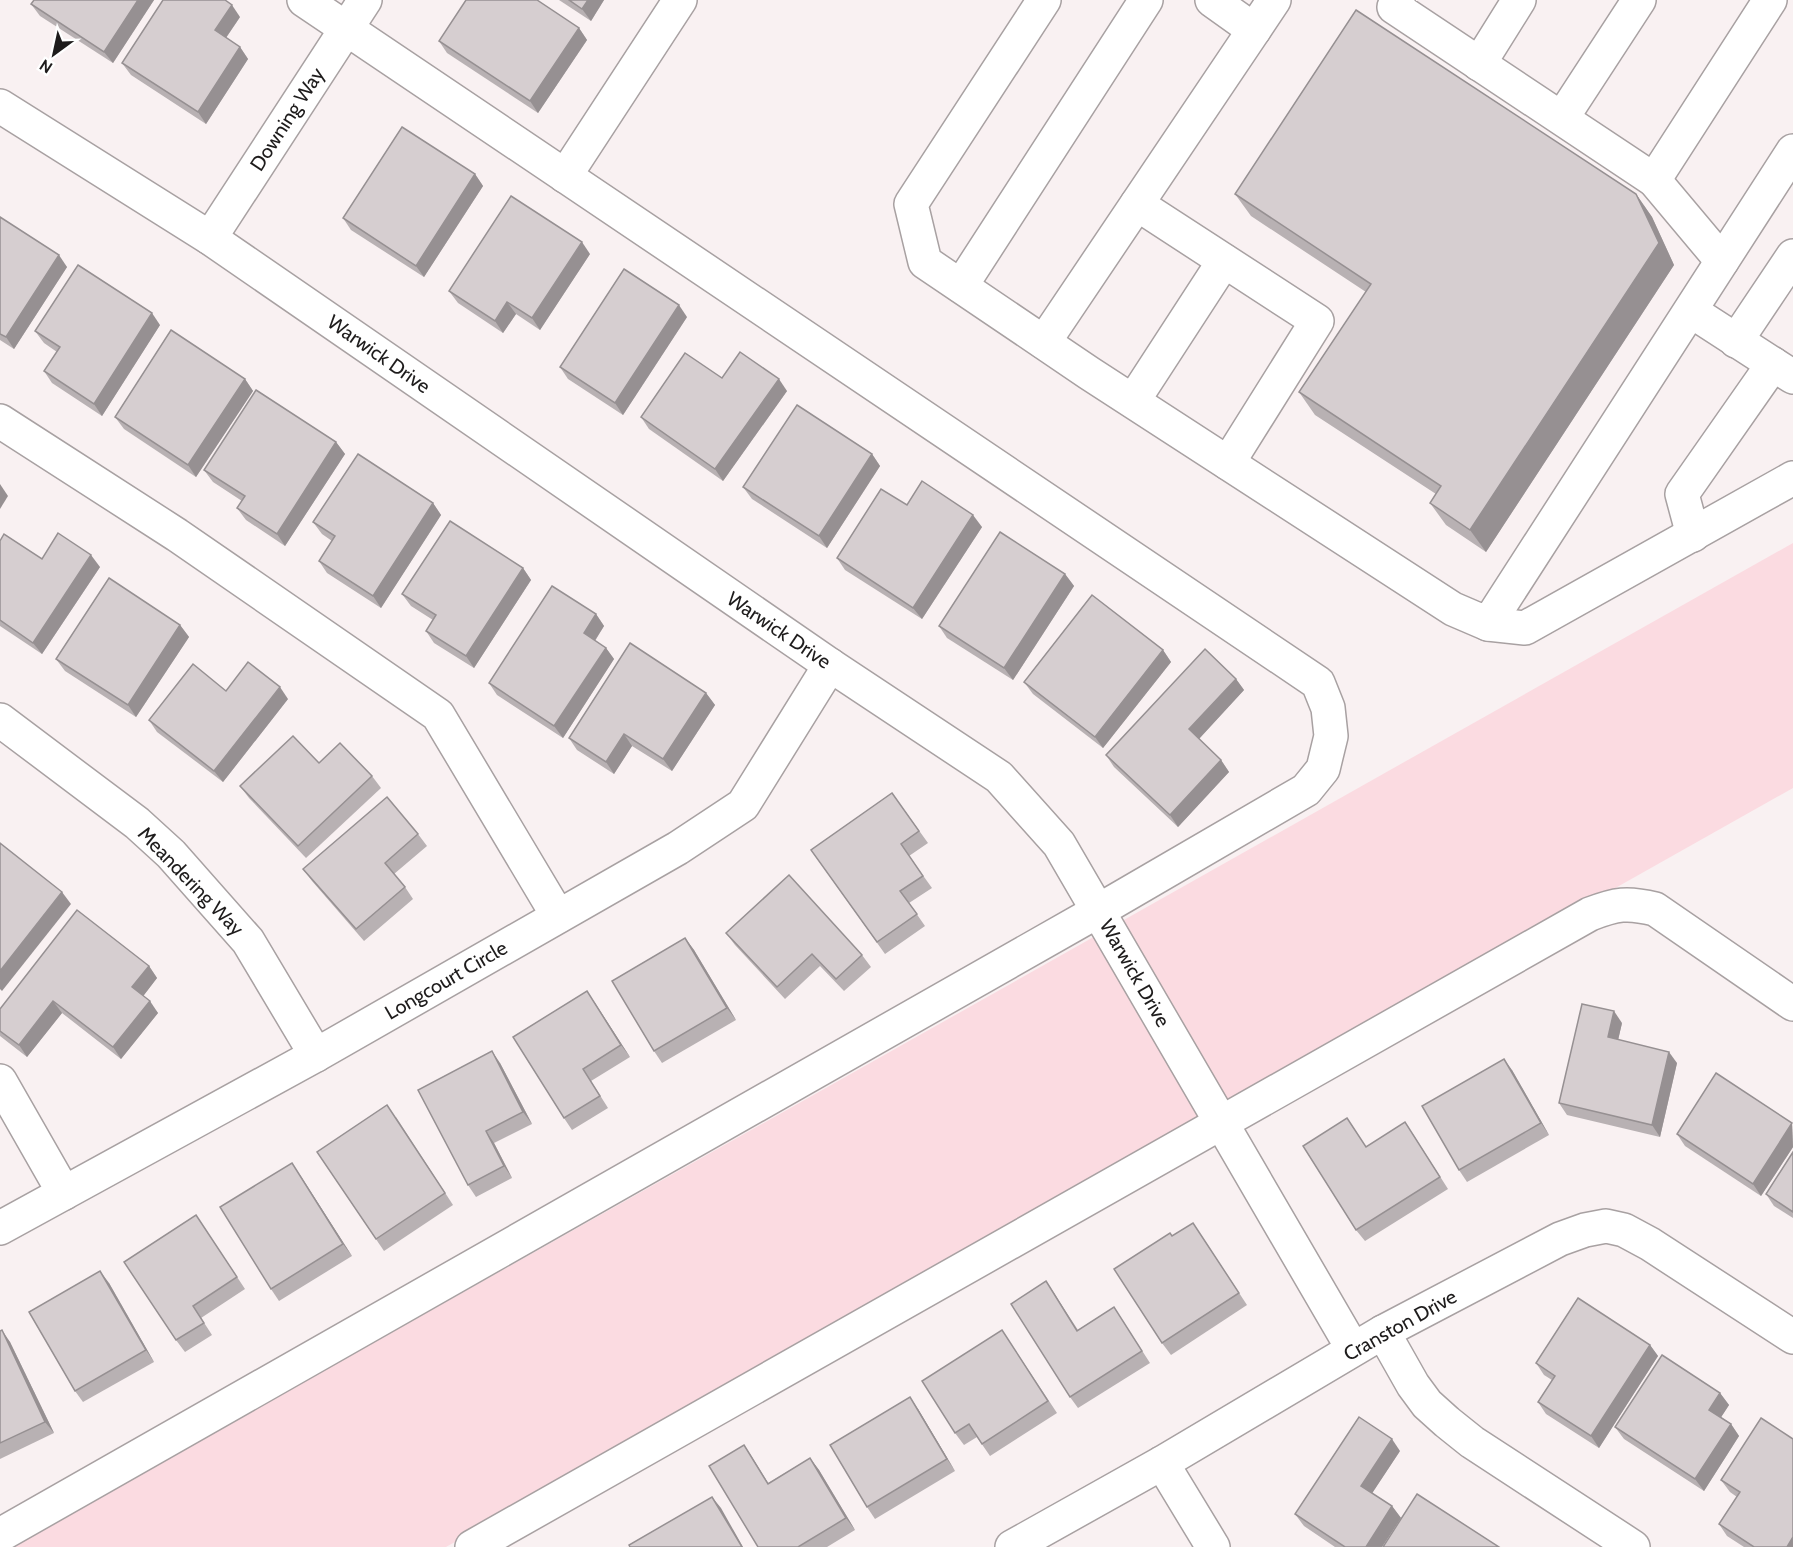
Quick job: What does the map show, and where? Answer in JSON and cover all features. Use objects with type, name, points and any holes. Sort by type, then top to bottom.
[{"type":"street","points":[[0,1535],[1098,911],[1306,790],[1323,769],[1331,736],[1328,708],[1318,683],[304,0]]},
{"type":"street","name":"Downing Way","points":[[210,238],[365,0]]},
{"type":"street","points":[[565,176],[680,0]]},
{"type":"street","points":[[1044,0],[911,204],[925,262],[1133,401],[1453,609],[1488,624],[1525,628],[1793,478]]},
{"type":"street","points":[[961,286],[1146,0]]},
{"type":"street","points":[[1212,0],[1254,30]]},
{"type":"street","points":[[1044,342],[1274,0]]},
{"type":"street","points":[[1479,64],[1519,0]]},
{"type":"street","points":[[1562,118],[1639,0]]},
{"type":"street","points":[[1654,180],[1770,0]]},
{"type":"street","points":[[1392,2],[1479,64],[1654,180],[1722,261]]},
{"type":"street","name":"Warwick Drive","points":[[0,106],[210,238],[830,665],[999,777],[1059,844],[1353,1350]]},
{"type":"street","points":[[1488,624],[1793,151]]},
{"type":"street","points":[[1137,204],[1317,321],[1228,463]]},
{"type":"street","points":[[1133,401],[1224,261]]},
{"type":"street","points":[[1736,341],[1787,277]]},
{"type":"street","points":[[1691,311],[1783,371],[1683,494],[1693,535]]},
{"type":"street","points":[[0,421],[177,535],[438,715],[558,916]]},
{"type":"street","name":"Longcourt Circle","points":[[0,1228],[316,1054],[678,848],[743,805],[830,665]]},
{"type":"street","name":"Meandering Way","points":[[0,720],[136,823],[171,854],[248,941],[316,1054]]},
{"type":"street","points":[[472,1547],[1590,914],[1615,905],[1631,903],[1654,909],[1793,1004]]},
{"type":"street","points":[[0,1081],[64,1193]]},
{"type":"street","name":"Cranston Drive","points":[[1012,1547],[1162,1463],[1383,1332],[1560,1239],[1586,1230],[1606,1227],[1624,1230],[1650,1244],[1793,1337]]},
{"type":"street","points":[[1383,1332],[1413,1385],[1428,1404],[1447,1422],[1472,1442],[1633,1547]]},
{"type":"street","points":[[1162,1463],[1213,1547]]},
{"type":"shaded area","points":[[1793,543],[1793,788],[446,1547],[11,1547]]},
{"type":"building","points":[[34,0],[138,0],[104,52],[31,4]]},
{"type":"building","points":[[163,0],[225,0],[232,5],[215,30],[240,47],[198,112],[122,63]]},
{"type":"building","points":[[466,0],[537,0],[579,28],[530,101],[439,41]]},
{"type":"building","points":[[569,0],[588,0],[582,9]]},
{"type":"building","points":[[1356,10],[1636,194],[1659,243],[1470,530],[1430,503],[1441,486],[1299,392],[1371,284],[1235,194]]},
{"type":"building","points":[[402,127],[475,174],[416,266],[343,218]]},
{"type":"building","points":[[511,196],[582,242],[532,318],[507,302],[495,321],[449,291]]},
{"type":"building","points":[[0,217],[59,255],[6,337],[0,334]]},
{"type":"building","points":[[78,265],[152,313],[94,404],[44,371],[60,347],[35,331]]},
{"type":"building","points":[[624,269],[679,305],[615,403],[560,367]]},
{"type":"building","points":[[171,330],[245,379],[188,465],[115,417]]},
{"type":"building","points":[[740,352],[779,379],[715,469],[641,417],[685,353],[722,378]]},
{"type":"building","points":[[256,390],[336,442],[277,534],[237,508],[245,496],[204,470]]},
{"type":"building","points":[[797,405],[872,454],[819,536],[743,487]]},
{"type":"building","points":[[358,454],[433,503],[373,596],[319,561],[335,536],[313,522]]},
{"type":"building","points":[[922,481],[973,515],[913,608],[837,558],[881,489],[907,505]]},
{"type":"building","points":[[450,521],[523,568],[466,656],[426,631],[436,615],[402,594]]},
{"type":"building","points":[[1000,532],[1065,574],[1004,668],[939,626]]},
{"type":"building","points":[[58,533],[91,555],[33,643],[0,620],[0,541],[4,534],[42,559]]},
{"type":"building","points":[[109,578],[180,625],[128,705],[56,659]]},
{"type":"building","points":[[552,586],[596,614],[584,633],[606,648],[554,726],[489,683]]},
{"type":"building","points":[[1092,595],[1163,650],[1095,737],[1024,682]]},
{"type":"building","points":[[630,643],[706,693],[663,759],[624,734],[606,762],[569,738]]},
{"type":"building","points":[[1205,649],[1236,679],[1189,729],[1221,760],[1170,815],[1106,755]]},
{"type":"building","points":[[248,662],[280,687],[214,771],[149,720],[193,664],[226,691]]},
{"type":"building","points":[[293,736],[319,763],[340,743],[372,776],[298,846],[240,786]]},
{"type":"building","points":[[892,793],[919,831],[901,844],[923,876],[900,891],[917,914],[877,942],[811,850]]},
{"type":"building","points":[[387,797],[418,834],[385,863],[405,887],[356,929],[303,869]]},
{"type":"building","points":[[0,843],[62,892],[0,971]]},
{"type":"building","points":[[789,875],[862,955],[836,979],[812,954],[777,987],[726,933]]},
{"type":"building","points":[[77,910],[149,966],[132,987],[150,1001],[113,1047],[53,1001],[19,1045],[0,1031],[0,1009]]},
{"type":"building","points":[[685,938],[727,1008],[654,1051],[612,981]]},
{"type":"building","points":[[587,991],[621,1045],[583,1069],[600,1096],[564,1118],[513,1037]]},
{"type":"building","points":[[1582,1004],[1614,1011],[1608,1037],[1669,1052],[1652,1125],[1559,1103]]},
{"type":"building","points":[[492,1051],[523,1112],[486,1131],[504,1166],[468,1185],[418,1090]]},
{"type":"building","points":[[1504,1059],[1541,1123],[1459,1170],[1422,1106]]},
{"type":"building","points":[[1716,1073],[1792,1123],[1753,1184],[1677,1134]]},
{"type":"building","points":[[387,1105],[445,1193],[376,1239],[317,1152]]},
{"type":"building","points":[[1347,1118],[1366,1147],[1405,1122],[1440,1177],[1356,1230],[1303,1146]]},
{"type":"building","points":[[1793,1152],[1793,1212],[1766,1194]]},
{"type":"building","points":[[292,1163],[343,1244],[271,1289],[220,1207]]},
{"type":"building","points":[[196,1215],[237,1277],[193,1306],[204,1323],[176,1340],[124,1262]]},
{"type":"building","points":[[1193,1223],[1239,1293],[1162,1343],[1114,1269],[1170,1233],[1172,1236]]},
{"type":"building","points":[[100,1271],[146,1350],[75,1391],[29,1312]]},
{"type":"building","points":[[1046,1281],[1077,1331],[1114,1307],[1142,1351],[1070,1397],[1011,1304]]},
{"type":"building","points":[[1578,1298],[1650,1345],[1591,1436],[1538,1402],[1555,1376],[1536,1363]]},
{"type":"building","points":[[2,1330],[45,1422],[0,1443],[0,1331]]},
{"type":"building","points":[[1002,1330],[1048,1401],[982,1444],[969,1424],[955,1433],[922,1381]]},
{"type":"building","points":[[1662,1355],[1720,1393],[1709,1410],[1731,1424],[1695,1479],[1615,1427]]},
{"type":"building","points":[[910,1397],[947,1459],[867,1507],[830,1445]]},
{"type":"building","points":[[1359,1417],[1392,1439],[1361,1486],[1392,1506],[1366,1547],[1345,1547],[1295,1514]]},
{"type":"building","points":[[1761,1418],[1793,1439],[1793,1537],[1787,1547],[1754,1547],[1719,1524],[1740,1492],[1721,1480]]},
{"type":"building","points":[[744,1445],[768,1484],[810,1458],[846,1518],[798,1547],[758,1547],[709,1466]]},
{"type":"building","points":[[1417,1494],[1499,1547],[1383,1547]]},
{"type":"building","points":[[712,1497],[742,1547],[630,1547],[629,1545]]}]
